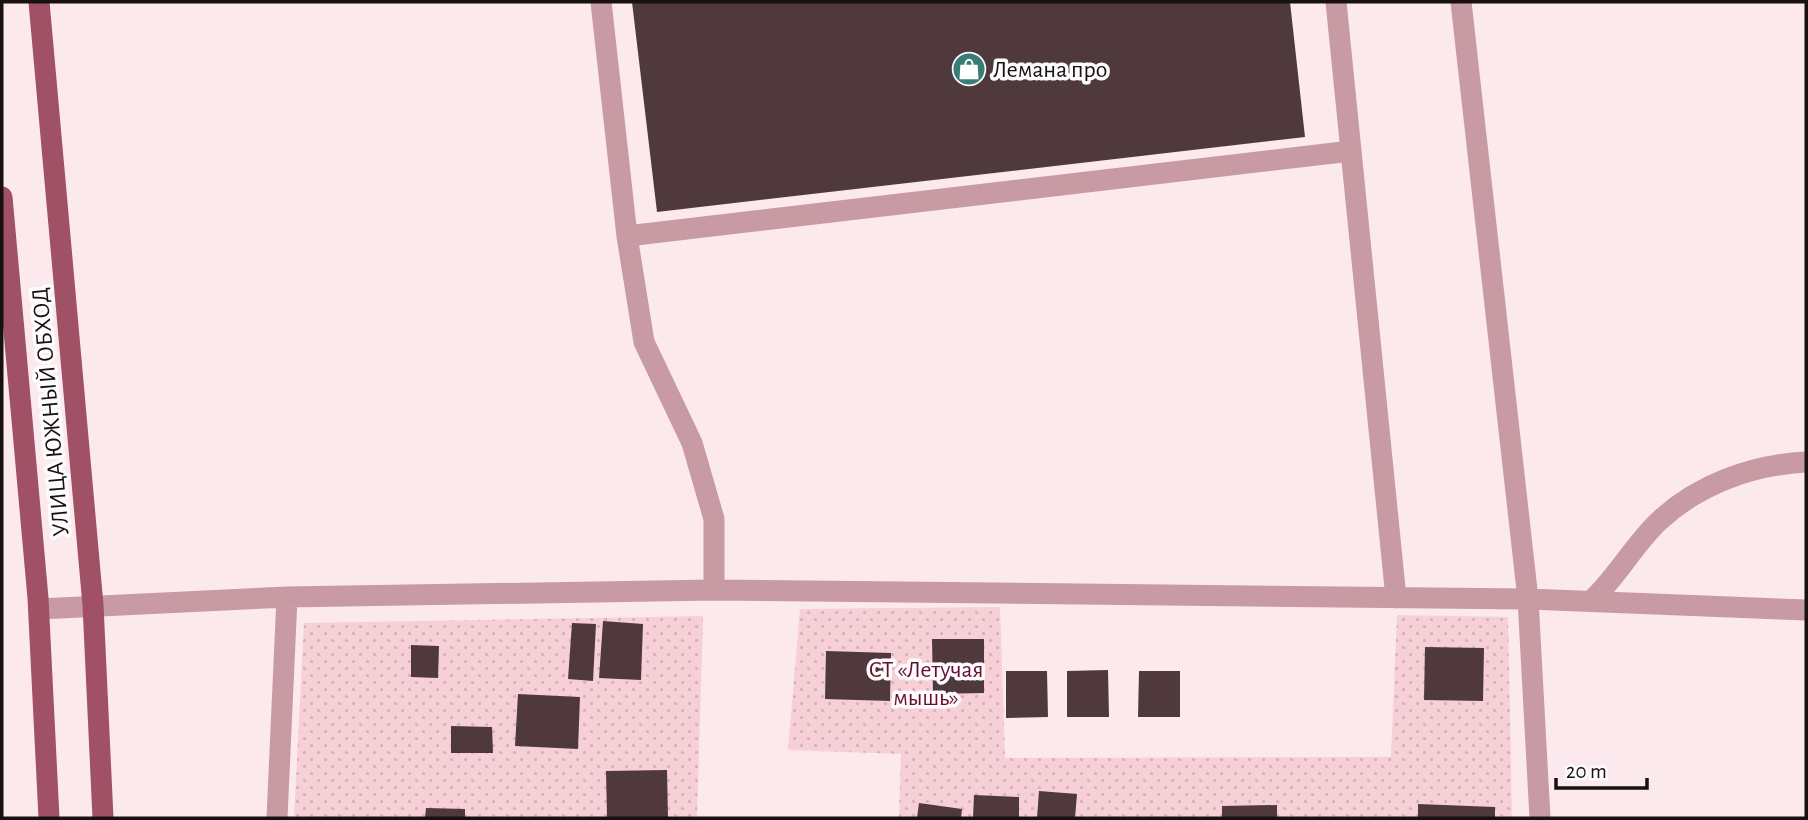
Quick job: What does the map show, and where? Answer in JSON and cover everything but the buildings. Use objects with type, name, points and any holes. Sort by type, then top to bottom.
[{"type":"main road","name":"УЛИЦА ЮЖНЫЙ ОБХОД","points":[[39,2],[93,605],[103,818]]},
{"type":"main road","name":"УЛИЦА ЮЖНЫЙ ОБХОД","points":[[2,197],[39,609],[48,818]]},
{"type":"street","points":[[601,2],[627,236],[644,342],[692,443],[714,519],[714,590]]},
{"type":"street","points":[[1336,2],[1396,598]]},
{"type":"street","points":[[1461,2],[1528,598],[1540,818]]},
{"type":"street","points":[[627,236],[1351,152]]},
{"type":"street","points":[[1591,601],[1610,584],[1658,522],[1700,491],[1739,473],[1806,462]]},
{"type":"street","points":[[39,609],[287,597],[714,590],[1528,598],[1806,610]]},
{"type":"street","points":[[277,818],[287,597]]},
{"type":"green space","name":"СТ «Летучая мышь»","points":[[1000,607],[1005,758],[1391,757],[1397,615],[1508,617],[1512,818],[899,818],[901,754],[788,750],[800,609]]},
{"type":"green space","points":[[703,616],[697,818],[294,818],[304,623]]},
{"type":"place","name":"Лемана про","points":[[969,69]]}]
